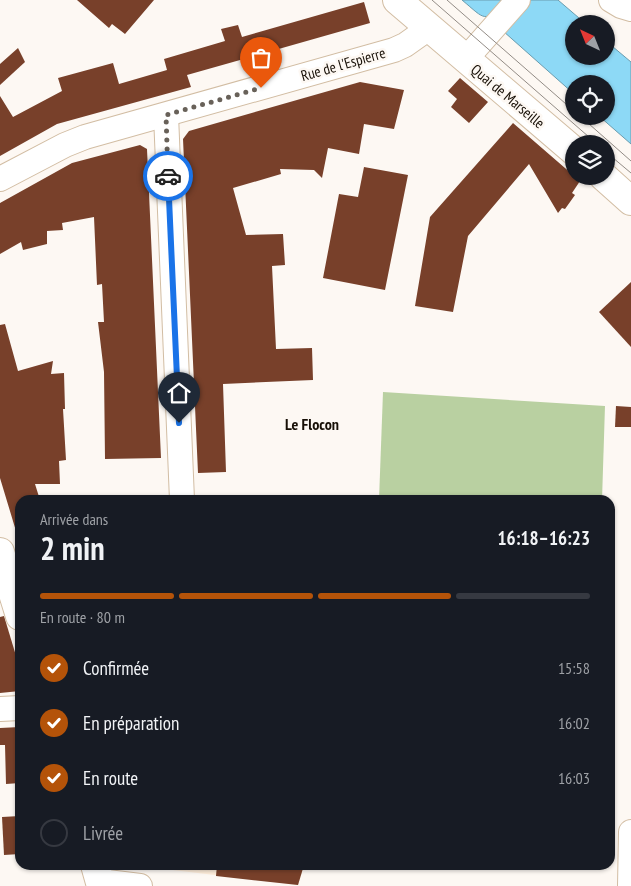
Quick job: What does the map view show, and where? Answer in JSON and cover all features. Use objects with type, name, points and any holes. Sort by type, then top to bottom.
[{"type":"main road","name":"Quai de Marseille","points":[[397,0],[565,143]]},
{"type":"main road","points":[[613,185],[631,201]]},
{"type":"main road","points":[[9,566],[15,593]]},
{"type":"street","points":[[611,0],[631,9]]},
{"type":"street","points":[[465,60],[513,5]]},
{"type":"street","name":"Rue de l'Espierre","points":[[0,179],[76,140],[394,50],[412,41],[429,28]]},
{"type":"street","points":[[166,115],[182,495]]},
{"type":"street","points":[[0,709],[15,708]]},
{"type":"street","points":[[630,886],[631,832]]},
{"type":"street","points":[[98,877],[140,886]]},
{"type":"shaded area","points":[[173,870],[302,870],[298,885]]},
{"type":"green space","points":[[383,392],[605,406],[602,495],[379,495]]},
{"type":"water","points":[[462,0],[506,0],[493,13],[485,16],[476,12]]},
{"type":"water","points":[[528,0],[558,0],[576,15],[565,15],[565,65],[615,65],[615,49],[631,62],[631,144],[609,125],[615,125],[615,75],[565,75],[565,86],[503,31]]},
{"type":"building","points":[[77,0],[154,0],[125,34],[112,24],[109,28]]},
{"type":"building","points":[[364,2],[370,23],[187,75],[191,87],[57,124],[0,156],[0,96],[13,117],[62,91],[58,78],[113,63],[119,84],[167,70],[164,59],[225,41],[221,29],[238,25],[242,37]]},
{"type":"building","points":[[18,48],[25,62],[0,85],[0,64]]},
{"type":"building","points":[[460,78],[488,102],[469,123],[451,107],[457,99],[448,91]]},
{"type":"building","points":[[360,82],[404,90],[394,129],[364,124],[359,154],[328,148],[322,178],[314,170],[280,169],[281,174],[233,188],[246,235],[283,234],[285,265],[272,266],[276,349],[312,348],[313,380],[223,384],[226,472],[198,473],[183,139],[189,131]]},
{"type":"building","points":[[513,123],[565,168],[565,185],[577,185],[572,193],[575,195],[565,209],[562,208],[558,213],[529,164],[468,236],[453,312],[415,306],[430,217]]},
{"type":"building","points":[[140,145],[147,149],[161,458],[105,459],[104,372],[98,322],[104,322],[102,284],[97,285],[94,217],[62,223],[63,230],[47,231],[47,244],[23,250],[21,242],[0,254],[0,203],[72,163]]},
{"type":"building","points":[[364,167],[408,175],[385,290],[323,278],[339,194],[358,197]]},
{"type":"building","points":[[631,282],[631,347],[599,312]]},
{"type":"building","points":[[5,324],[18,371],[53,361],[51,374],[64,373],[65,409],[63,409],[66,460],[59,461],[60,484],[35,484],[38,495],[15,495],[15,528],[0,478],[0,325]]},
{"type":"building","points":[[616,406],[631,407],[631,427],[615,427]]},
{"type":"building","points":[[4,616],[15,652],[15,692],[0,693],[0,617]]},
{"type":"building","points":[[15,727],[15,783],[6,784],[5,745],[0,745],[0,728]]},
{"type":"building","points":[[15,816],[15,854],[4,855],[2,817]]},
{"type":"building","points":[[217,870],[302,870],[298,885],[216,876]]},
{"type":"tram line","points":[[432,0],[587,135]]},
{"type":"tram line","points":[[447,0],[565,103]]},
{"type":"tram line","points":[[590,125],[631,161]]},
{"type":"tram line","points":[[615,160],[631,173]]},
{"type":"way so far","points":[[168,176],[166,115],[261,88]]},
{"type":"district","name":"Le Flocon","points":[[312,424]]},
{"type":"route","points":[[168,176],[179,423]]}]
